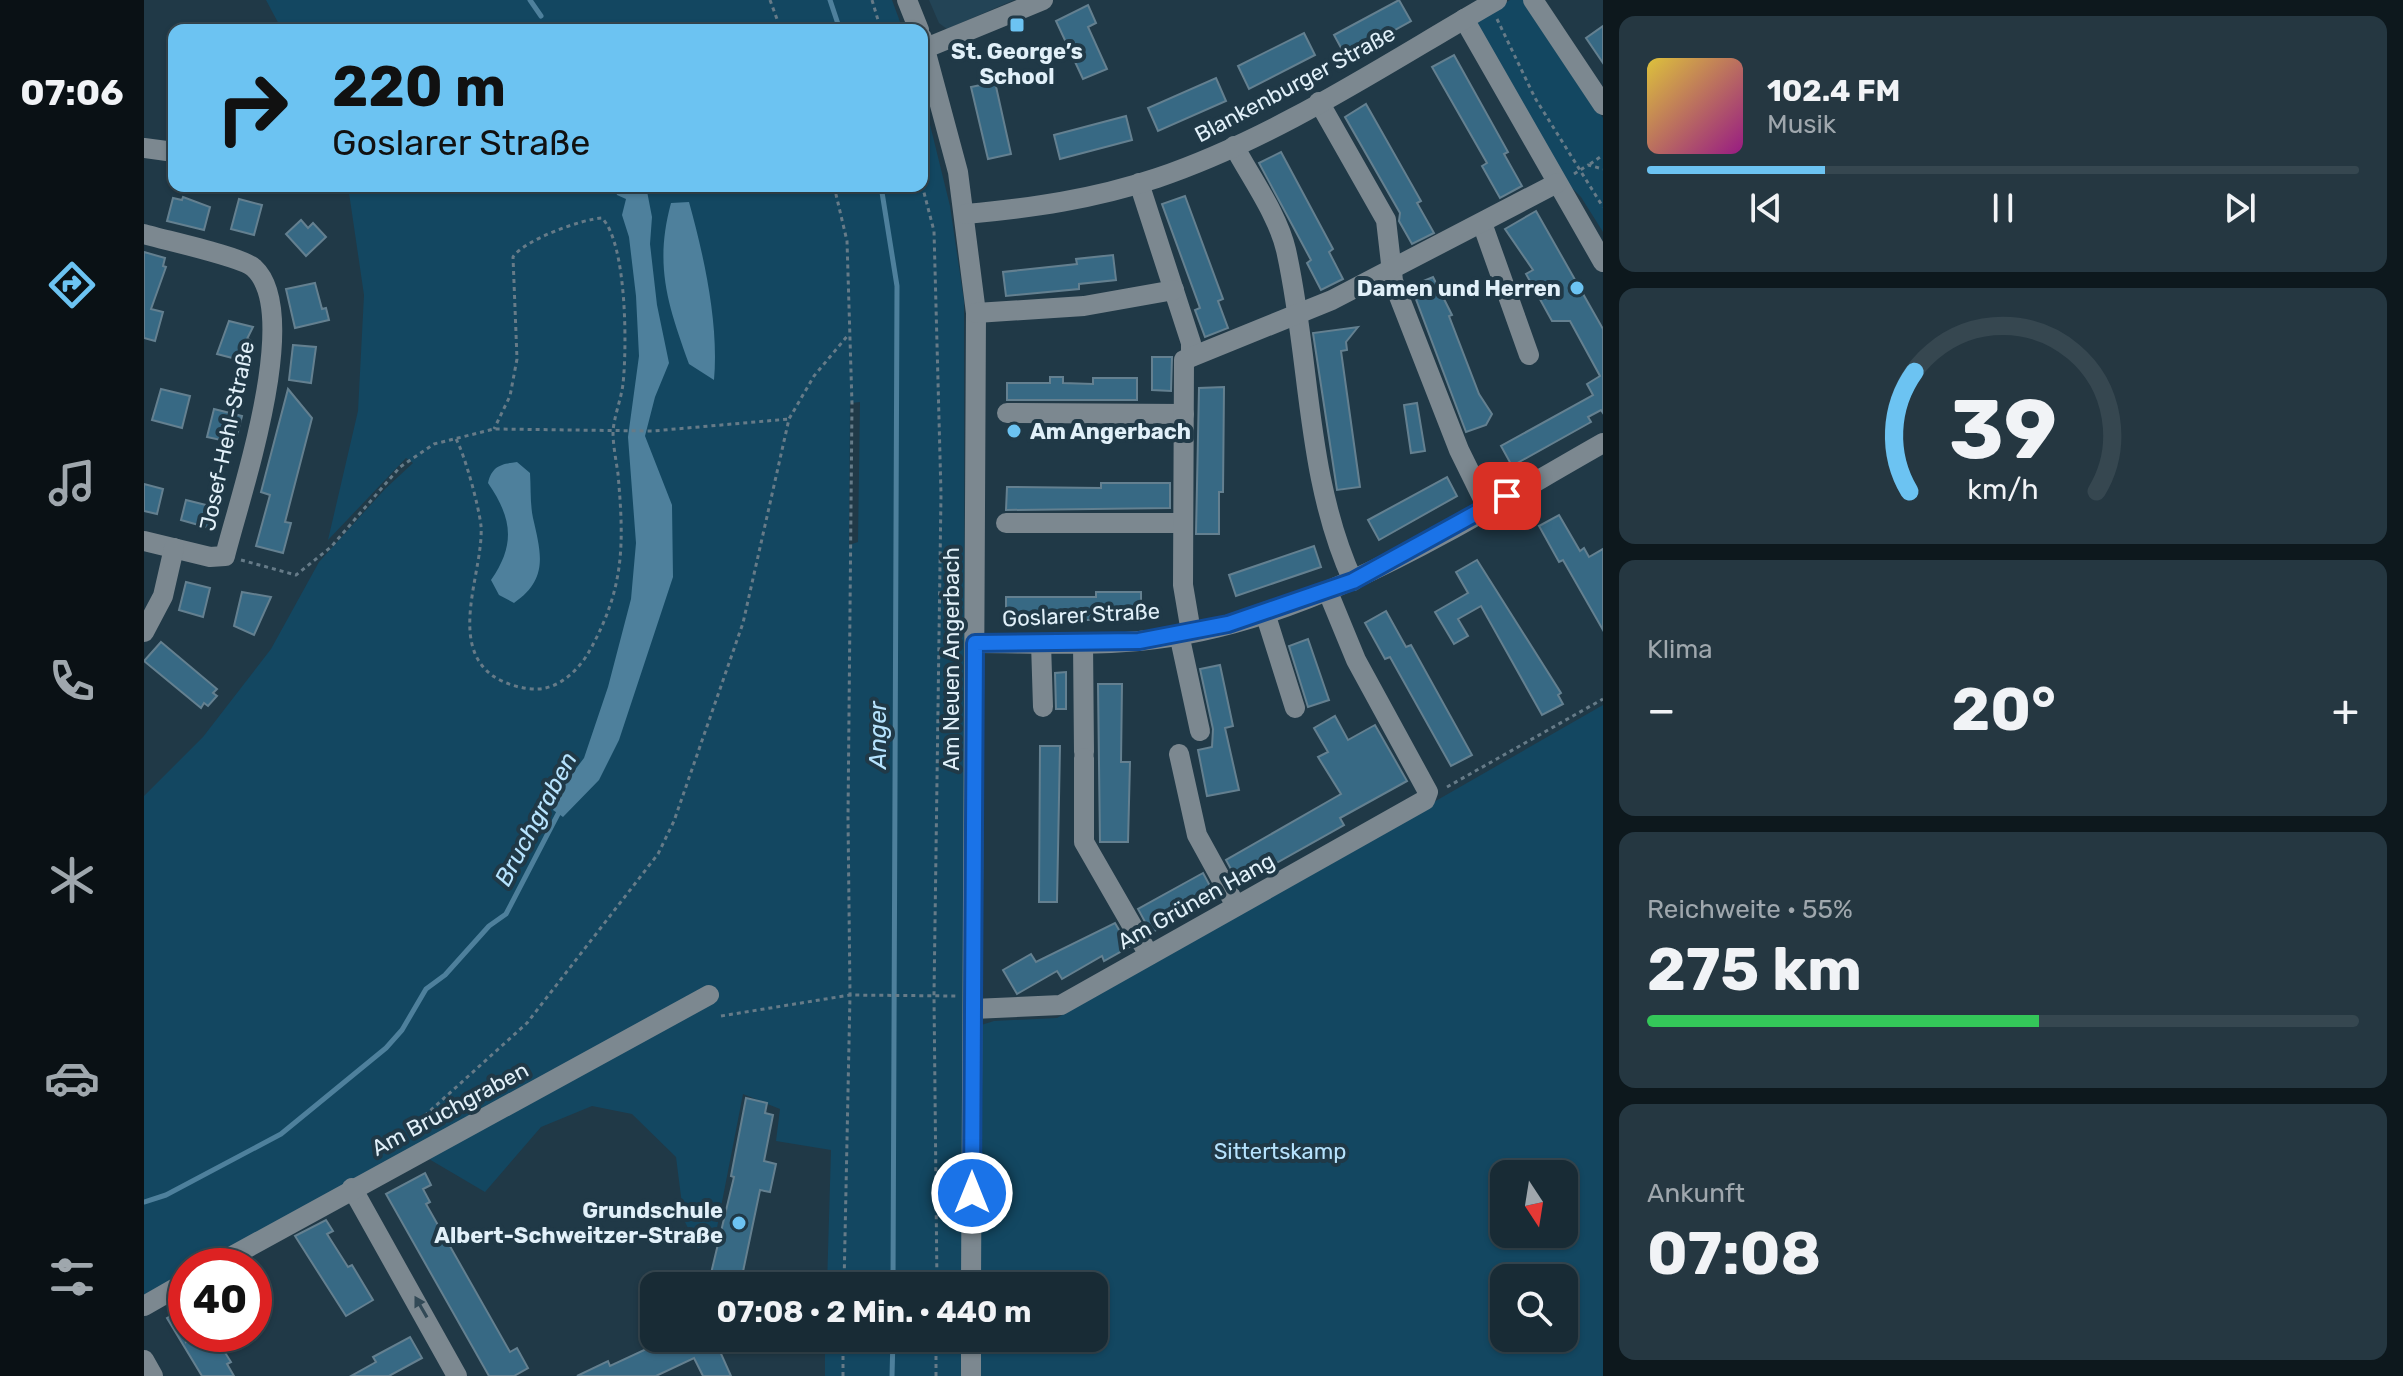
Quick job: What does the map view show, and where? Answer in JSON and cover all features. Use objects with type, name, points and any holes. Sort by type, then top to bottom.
[{"type":"street","name":"Am Neuen Angerbach","points":[[907,0],[916,24]]},
{"type":"street","points":[[928,37],[1043,0]]},
{"type":"street","points":[[1533,0],[1603,105]]},
{"type":"street","name":"Blankenburger Straße","points":[[966,214],[1038,208],[1139,183],[1234,146],[1319,102],[1493,2]]},
{"type":"street","points":[[1464,19],[1603,262]]},
{"type":"street","name":"Am Neuen Angerbach","points":[[928,63],[966,214],[976,313],[971,1272]]},
{"type":"street","points":[[1319,102],[1386,220],[1393,281],[1459,450],[1487,507]]},
{"type":"street","points":[[1234,146],[1286,248],[1322,491],[1333,538],[1353,581]]},
{"type":"street","points":[[144,148],[168,151]]},
{"type":"street","points":[[1139,183],[1191,343],[1191,357]]},
{"type":"street","points":[[1200,731],[1185,633],[1182,523],[1184,360],[1295,317],[1557,183]]},
{"type":"street","points":[[1482,223],[1529,355]]},
{"type":"street","name":"Josef-Hehl-Straße","points":[[144,234],[252,265],[265,281],[272,303],[272,365],[225,556],[210,557],[144,541]]},
{"type":"street","points":[[976,313],[1084,306],[1174,290]]},
{"type":"street","points":[[1007,413],[1184,414]]},
{"type":"street","name":"Goslarer Straße","points":[[975,643],[1139,641],[1265,613],[1353,581],[1603,443]]},
{"type":"street","points":[[1006,523],[1182,523]]},
{"type":"street","points":[[144,632],[163,596],[174,548]]},
{"type":"street","points":[[1328,592],[1356,660],[1428,792]]},
{"type":"street","points":[[1265,613],[1295,708]]},
{"type":"street","points":[[1083,642],[1084,842],[1149,955]]},
{"type":"street","points":[[1041,643],[1043,707]]},
{"type":"street","points":[[1179,754],[1197,835],[1236,906]]},
{"type":"street","name":"Am Grünen Hang","points":[[973,1009],[1061,1005],[1425,800],[1428,792]]},
{"type":"street","name":"Am Bruchgraben","points":[[246,1248],[709,995]]},
{"type":"street","points":[[352,1188],[457,1376]]},
{"type":"street","points":[[144,1306],[168,1292]]},
{"type":"street","points":[[971,1352],[971,1376]]},
{"type":"street","points":[[144,1360],[153,1376]]},
{"type":"path","points":[[770,0],[779,24]]},
{"type":"path","points":[[872,0],[879,24]]},
{"type":"path","points":[[1493,2],[1535,98],[1603,207]]},
{"type":"path","points":[[1580,171],[1603,155]]},
{"type":"path","points":[[1588,165],[1603,169]]},
{"type":"path","points":[[835,192],[847,241],[850,334],[850,995],[844,1272]]},
{"type":"path","points":[[924,192],[934,231],[941,494],[934,995],[937,1272]]},
{"type":"path","points":[[456,439],[481,526],[472,594],[474,654],[501,681],[539,689],[563,681],[583,663],[615,600],[624,550],[613,431],[623,379],[622,308],[616,242],[612,228],[602,218],[588,219],[527,244],[513,257],[517,359],[510,396],[494,429]]},
{"type":"path","points":[[385,1151],[527,1023],[658,854],[674,821],[743,623],[789,419],[822,366],[850,334]]},
{"type":"path","points":[[225,556],[296,575],[331,547],[400,467],[434,444],[494,429],[653,431],[789,419]]},
{"type":"path","points":[[1428,792],[1439,792],[1603,699]]},
{"type":"path","points":[[1535,730],[1538,735]]},
{"type":"path","points":[[721,1016],[850,995],[934,995]]},
{"type":"path","points":[[843,1352],[843,1376]]},
{"type":"path","points":[[936,1352],[936,1376]]},
{"type":"shaded area","points":[[929,0],[1014,0],[947,29],[939,23]]},
{"type":"shaded area","points":[[616,192],[647,192],[652,217],[650,244],[657,305],[669,363],[655,397],[645,436],[672,505],[673,577],[619,740],[599,780],[563,817],[553,810],[565,783],[584,758],[608,687],[631,599],[636,543],[628,437],[639,356],[636,296],[629,237],[622,215],[626,199]]},
{"type":"shaded area","points":[[689,202],[705,267],[712,313],[714,380],[689,364],[666,285],[664,246],[671,203]]},
{"type":"shaded area","points":[[517,462],[530,473],[531,507],[540,565],[533,585],[514,603],[499,595],[491,580],[504,555],[508,531],[502,508],[488,483],[498,467]]},
{"type":"green space","points":[[266,0],[892,0],[901,24],[279,24]]},
{"type":"green space","points":[[1510,0],[1527,0],[1603,118],[1603,232],[1581,197],[1562,178],[1471,23]]},
{"type":"green space","name":"Sittertskamp","points":[[928,116],[950,206],[964,301],[965,1030],[994,1021],[1057,1018],[1603,705],[1603,1376],[825,1376],[825,1352],[1108,1352],[1108,1272],[827,1272],[831,1150],[776,1141],[780,1109],[743,1094],[714,1243],[698,1248],[684,1220],[676,1157],[632,1114],[592,1106],[541,1127],[485,1192],[412,1149],[231,1248],[168,1248],[168,1282],[144,1295],[144,796],[203,737],[271,649],[319,562],[385,489],[413,463],[406,458],[328,540],[358,411],[364,295],[349,192],[928,192]],"holes":[[[860,402],[858,542],[849,545],[850,403]]]},
{"type":"building","points":[[1399,0],[1411,21],[1346,57],[1334,35]]},
{"type":"building","points":[[1088,5],[1096,23],[1088,27],[1107,69],[1083,79],[1056,21]]},
{"type":"building","points":[[1603,26],[1603,63],[1586,38]]},
{"type":"building","points":[[1304,33],[1315,55],[1249,89],[1238,66]]},
{"type":"building","points":[[1454,55],[1508,152],[1504,154],[1522,186],[1500,198],[1482,166],[1487,163],[1432,67]]},
{"type":"building","points":[[1216,78],[1226,101],[1158,131],[1148,108]]},
{"type":"building","points":[[995,82],[1011,154],[988,159],[971,87]]},
{"type":"building","points":[[1366,104],[1421,201],[1417,203],[1434,233],[1412,244],[1399,221],[1400,213],[1345,117]]},
{"type":"building","points":[[1126,116],[1132,140],[1060,159],[1054,135]]},
{"type":"building","points":[[1281,152],[1333,249],[1329,252],[1343,279],[1321,290],[1307,263],[1311,260],[1259,163]]},
{"type":"building","points":[[1185,196],[1223,299],[1218,301],[1228,328],[1205,337],[1195,310],[1200,308],[1162,204]]},
{"type":"building","points":[[183,197],[210,207],[204,230],[167,221],[173,198],[182,200]]},
{"type":"building","points":[[239,199],[262,205],[254,235],[231,229]]},
{"type":"building","points":[[1536,211],[1603,329],[1603,413],[1601,410],[1588,417],[1591,422],[1512,466],[1501,446],[1593,395],[1587,384],[1600,376],[1570,321],[1552,321],[1526,274],[1533,270],[1505,229]]},
{"type":"building","points":[[301,220],[308,228],[313,223],[326,237],[306,256],[286,234]]},
{"type":"building","points":[[144,252],[165,258],[163,266],[166,267],[151,309],[163,312],[155,341],[144,338]]},
{"type":"building","points":[[1113,255],[1116,280],[1079,284],[1079,289],[1006,296],[1003,272],[1077,264],[1076,259]]},
{"type":"building","points":[[1433,277],[1452,315],[1449,316],[1479,394],[1492,414],[1486,425],[1466,432],[1411,286]]},
{"type":"building","points":[[315,283],[322,309],[326,308],[329,320],[295,328],[286,289]]},
{"type":"building","points":[[229,321],[253,327],[247,339],[250,340],[244,361],[217,354]]},
{"type":"building","points":[[1358,327],[1346,342],[1347,350],[1341,351],[1360,487],[1337,490],[1313,333]]},
{"type":"building","points":[[293,345],[316,347],[311,383],[289,380]]},
{"type":"building","points":[[1152,357],[1172,357],[1171,391],[1152,390]]},
{"type":"building","points":[[1050,377],[1063,377],[1063,383],[1093,384],[1093,378],[1137,378],[1137,400],[1007,400],[1007,383],[1050,383]]},
{"type":"building","points":[[1224,387],[1223,492],[1219,492],[1219,534],[1196,534],[1199,388]]},
{"type":"building","points":[[161,389],[190,396],[182,428],[152,420]]},
{"type":"building","points":[[288,389],[312,418],[285,522],[291,523],[283,553],[256,546],[270,495],[261,492]]},
{"type":"building","points":[[1417,403],[1425,451],[1411,453],[1404,405]]},
{"type":"building","points":[[214,409],[242,416],[235,443],[207,437]]},
{"type":"building","points":[[1447,477],[1457,496],[1379,540],[1368,520]]},
{"type":"building","points":[[1101,483],[1170,483],[1170,508],[1006,510],[1007,487],[1101,488]]},
{"type":"building","points":[[144,484],[163,489],[157,514],[144,511]]},
{"type":"building","points":[[186,500],[214,507],[209,528],[181,520]]},
{"type":"building","points":[[1559,515],[1580,551],[1584,548],[1589,557],[1603,549],[1603,630],[1563,560],[1559,562],[1539,526]]},
{"type":"building","points":[[1314,546],[1321,567],[1236,596],[1229,575]]},
{"type":"building","points":[[1477,560],[1561,693],[1558,695],[1563,704],[1542,715],[1481,606],[1458,619],[1468,636],[1454,644],[1435,612],[1468,593],[1456,572]]},
{"type":"building","points":[[186,582],[210,588],[203,617],[179,610]]},
{"type":"building","points":[[242,592],[271,597],[254,635],[234,626]]},
{"type":"building","points":[[1096,592],[1141,592],[1141,615],[1097,615],[1096,620],[1006,620],[1006,597],[1096,597]]},
{"type":"building","points":[[1386,611],[1406,647],[1411,645],[1472,755],[1451,766],[1390,657],[1385,659],[1365,623]]},
{"type":"building","points":[[1308,639],[1329,700],[1308,707],[1289,646]]},
{"type":"building","points":[[161,642],[217,689],[213,693],[217,696],[208,706],[204,703],[201,708],[144,661]]},
{"type":"building","points":[[1220,665],[1233,726],[1225,728],[1239,790],[1207,796],[1198,750],[1212,747],[1213,729],[1200,669]]},
{"type":"building","points":[[1066,672],[1066,709],[1056,709],[1055,673]]},
{"type":"building","points":[[1098,684],[1122,684],[1121,762],[1130,762],[1128,842],[1100,842]]},
{"type":"building","points":[[1335,716],[1348,740],[1375,725],[1407,781],[1340,818],[1344,825],[1239,884],[1226,860],[1341,794],[1318,757],[1328,752],[1314,728]]},
{"type":"building","points":[[1040,746],[1060,746],[1057,902],[1039,902]]},
{"type":"building","points":[[1203,873],[1216,897],[1151,933],[1138,909]]},
{"type":"building","points":[[1115,923],[1129,947],[1104,961],[1102,956],[1062,979],[1057,971],[1017,994],[1003,970],[1031,954],[1036,962]]},
{"type":"building","name":"Grundschule Albert-Schweitzer-Straße","points":[[746,1098],[767,1103],[765,1113],[773,1115],[764,1161],[776,1164],[770,1192],[760,1190],[743,1272],[711,1272],[734,1177],[731,1176]]},
{"type":"building","points":[[425,1173],[431,1185],[423,1189],[430,1202],[426,1204],[510,1352],[517,1348],[528,1368],[514,1376],[489,1376],[386,1194]]},
{"type":"building","points":[[326,1220],[333,1231],[327,1234],[348,1267],[352,1265],[373,1300],[346,1316],[295,1236]]},
{"type":"building","points":[[410,1337],[422,1358],[389,1376],[351,1376],[376,1362],[373,1357]]},
{"type":"building","points":[[188,1352],[225,1352],[234,1376],[202,1376]]},
{"type":"building","points":[[640,1352],[720,1352],[731,1376],[703,1376],[694,1358],[656,1376],[577,1376],[608,1361],[610,1366]]},
{"type":"waterway","name":"Bruchgraben","points":[[530,0],[541,16]]},
{"type":"waterway","name":"Anger","points":[[830,0],[838,24]]},
{"type":"waterway","name":"Anger","points":[[882,192],[897,286],[893,1272]]},
{"type":"waterway","name":"Bruchgraben","points":[[144,1202],[166,1195],[281,1134],[386,1048],[402,1030],[426,989],[445,975],[489,926],[506,914],[559,812]]},
{"type":"waterway","name":"Anger","points":[[892,1376],[893,1352]]},
{"type":"place","name":"St. George’s School","points":[[1017,25]]},
{"type":"place","name":"Damen und Herren","points":[[1577,288]]},
{"type":"place","name":"Am Angerbach","points":[[1014,431]]},
{"type":"place","name":"Grundschule Albert-Schweitzer-Straße","points":[[739,1223]]},
{"type":"route","points":[[972,1193],[975,643],[1139,641],[1228,624],[1353,581],[1507,496]]}]
